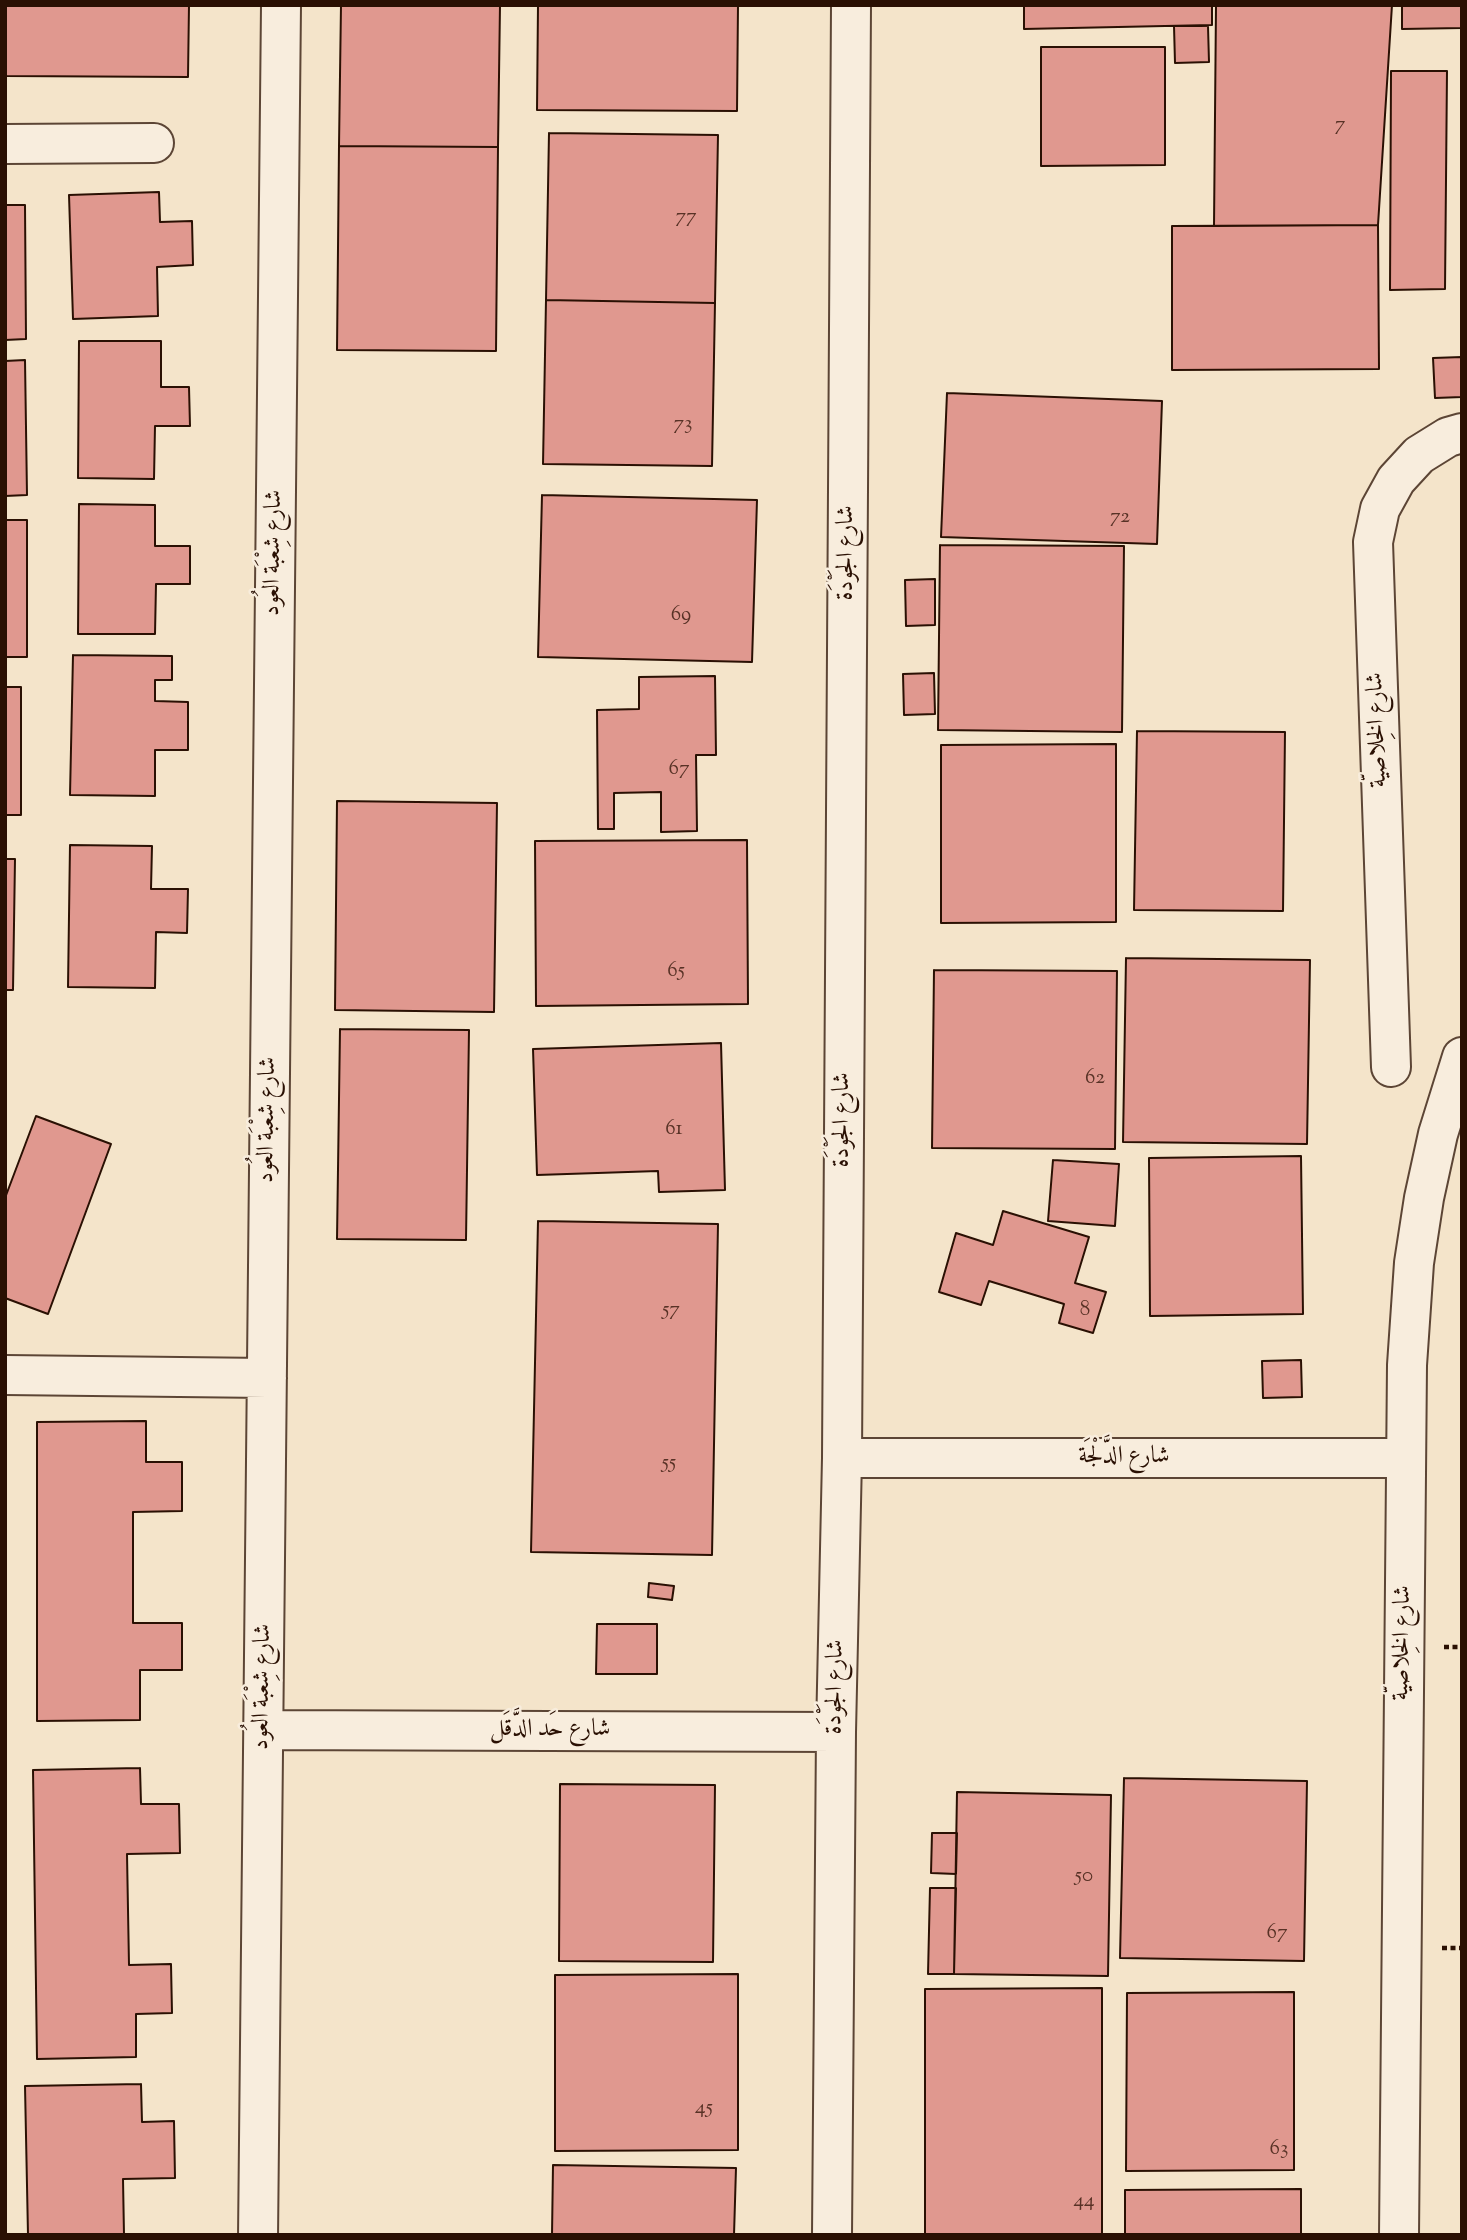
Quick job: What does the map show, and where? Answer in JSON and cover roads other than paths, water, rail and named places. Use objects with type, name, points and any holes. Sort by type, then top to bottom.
[{"type":"street","name":"شارع شِعْبَة العُود","points":[[258,2235],[281,5]]},
{"type":"street","name":"شارع الجَوْدَة","points":[[832,2235],[836,1732],[842,1458],[851,5]]},
{"type":"street","points":[[5,144],[154,143]]},
{"type":"street","name":"شارع الخِلاصيّة","points":[[1391,1067],[1373,542],[1380,509],[1396,480],[1419,456],[1448,438],[1462,433]]},
{"type":"street","name":"شارع الخِلاصيّة","points":[[1399,2235],[1407,1364],[1414,1263],[1424,1198],[1438,1134],[1462,1057]]},
{"type":"street","points":[[5,1375],[267,1378]]},
{"type":"street","name":"شارع الدَّلْجَة","points":[[842,1458],[1406,1458]]},
{"type":"street","name":"شارع حَد الدَّقَل","points":[[263,1730],[836,1732]]}]
